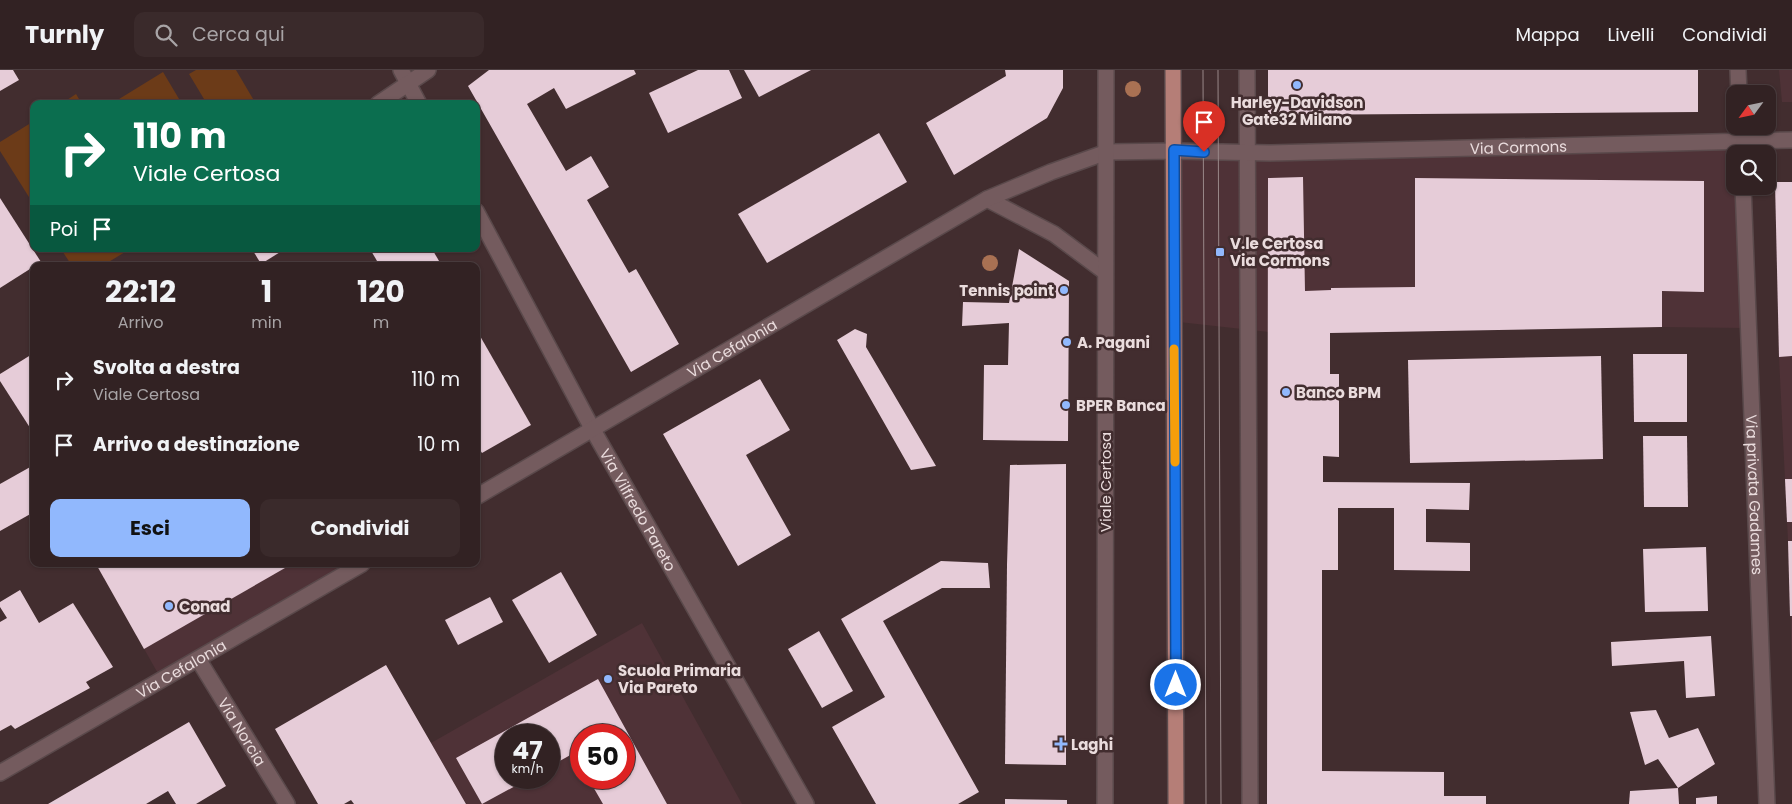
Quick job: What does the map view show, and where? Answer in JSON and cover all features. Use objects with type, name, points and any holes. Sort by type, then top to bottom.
[{"type":"main road","points":[[1173,70],[1176,804]]},
{"type":"street","points":[[401,70],[417,100]]},
{"type":"street","points":[[384,100],[428,70]]},
{"type":"street","name":"Viale Certosa","points":[[1105,804],[1106,70]]},
{"type":"street","points":[[1247,70],[1250,804]]},
{"type":"street","points":[[1738,70],[1739,85]]},
{"type":"street","name":"Via Cormons","points":[[1247,153],[1792,140]]},
{"type":"street","points":[[1174,150],[1247,153]]},
{"type":"street","name":"Via Cefalonia","points":[[480,496],[986,198],[1107,152],[1174,150]]},
{"type":"street","name":"Via privata Gadames","points":[[1743,195],[1767,804]]},
{"type":"street","points":[[986,198],[1054,234],[1105,272]]},
{"type":"street","name":"Via Vilfredo Pareto","points":[[480,218],[593,430],[806,804]]},
{"type":"street","name":"Via Cefalonia","points":[[0,773],[357,567]]},
{"type":"street","name":"Via Norcia","points":[[198,660],[287,804]]},
{"type":"shaded area","points":[[196,70],[236,70],[254,100],[205,100],[189,74]]},
{"type":"shaded area","points":[[1779,70],[1792,70],[1792,102],[1782,102]]},
{"type":"shaded area","points":[[163,72],[180,100],[118,100]]},
{"type":"shaded area","points":[[76,94],[80,100],[67,100]]},
{"type":"shaded area","points":[[30,123],[30,199],[0,151],[0,142]]},
{"type":"shaded area","points":[[1738,144],[1726,145],[1726,195],[1740,195],[1745,328],[1662,327],[1269,332],[1179,322],[1177,153]]},
{"type":"shaded area","points":[[1776,182],[1792,182],[1792,669],[1788,541],[1779,357]]},
{"type":"shaded area","points":[[63,252],[125,252],[109,262],[69,262]]},
{"type":"shaded area","points":[[98,567],[348,567],[160,677]]},
{"type":"shaded area","name":"Scuola Primaria Via Pareto","points":[[642,623],[742,804],[466,804],[431,743]]},
{"type":"building","points":[[0,70],[13,70],[19,80],[0,91]]},
{"type":"building","points":[[489,70],[634,70],[636,74],[566,109],[554,88],[527,104],[566,171],[591,156],[609,187],[587,200],[629,273],[636,269],[679,344],[631,372],[480,107],[480,100],[476,100],[468,86]]},
{"type":"building","points":[[698,70],[729,70],[742,98],[668,133],[649,93]]},
{"type":"building","points":[[744,70],[811,70],[759,97]]},
{"type":"building","points":[[1005,70],[1063,70],[1063,88],[1047,118],[954,175],[926,123],[1006,76]]},
{"type":"building","points":[[1268,70],[1698,70],[1698,112],[1268,115]]},
{"type":"building","points":[[879,133],[907,182],[767,263],[738,214]]},
{"type":"building","points":[[1303,177],[1305,291],[1331,290],[1331,288],[1415,287],[1415,178],[1704,181],[1704,292],[1662,291],[1662,327],[1330,333],[1330,374],[1339,374],[1339,457],[1323,456],[1323,482],[1470,483],[1469,510],[1426,509],[1426,542],[1470,543],[1470,571],[1394,570],[1394,508],[1338,508],[1338,570],[1322,570],[1322,771],[1444,772],[1444,796],[1486,796],[1486,804],[1267,804],[1268,178]]},
{"type":"building","points":[[1776,182],[1792,182],[1792,356],[1779,357]]},
{"type":"building","points":[[0,198],[30,245],[30,252],[35,252],[41,262],[30,262],[30,269],[0,288]]},
{"type":"building","points":[[1019,249],[1069,281],[1068,441],[983,440],[984,365],[1008,365],[1009,323],[962,326],[963,302],[1009,303]]},
{"type":"building","points":[[254,252],[280,252],[264,262],[260,262]]},
{"type":"building","points":[[372,252],[434,252],[440,262],[378,262]]},
{"type":"building","points":[[855,329],[867,334],[866,347],[936,466],[911,470],[837,340]]},
{"type":"building","points":[[480,336],[531,425],[482,453],[480,450]]},
{"type":"building","points":[[1633,354],[1687,354],[1687,422],[1634,422]]},
{"type":"building","points":[[30,355],[30,428],[0,381],[0,374]]},
{"type":"building","points":[[1601,356],[1603,459],[1410,463],[1408,360]]},
{"type":"building","points":[[760,379],[790,430],[746,455],[791,535],[738,566],[663,434]]},
{"type":"building","points":[[1643,436],[1687,436],[1688,507],[1644,507]]},
{"type":"building","points":[[1066,464],[1066,765],[1005,764],[1010,465]]},
{"type":"building","points":[[30,467],[30,514],[0,531],[0,484]]},
{"type":"building","points":[[1785,479],[1792,479],[1792,522],[1787,522]]},
{"type":"building","points":[[1788,541],[1792,541],[1792,616],[1790,616]]},
{"type":"building","points":[[1706,547],[1708,611],[1645,612],[1643,549]]},
{"type":"building","points":[[941,561],[988,563],[990,588],[942,588],[883,621],[979,792],[958,804],[876,804],[832,727],[885,697],[841,619]]},
{"type":"building","name":"Conad","points":[[98,567],[287,567],[144,649]]},
{"type":"building","points":[[561,572],[597,635],[549,663],[512,600]]},
{"type":"building","points":[[20,590],[39,623],[73,603],[113,667],[86,682],[90,688],[15,729],[11,725],[0,731],[0,622],[7,618],[0,607],[0,602]]},
{"type":"building","points":[[490,597],[503,622],[458,645],[445,620]]},
{"type":"building","points":[[819,631],[853,691],[822,708],[788,649]]},
{"type":"building","points":[[1711,636],[1715,696],[1686,698],[1684,661],[1612,666],[1611,642]]},
{"type":"building","points":[[386,665],[466,804],[354,804],[351,800],[344,804],[318,804],[275,729]]},
{"type":"building","points":[[598,679],[623,724],[570,724],[570,755],[560,761],[560,724],[517,724]]},
{"type":"building","points":[[1656,710],[1669,738],[1698,728],[1715,764],[1678,788],[1658,759],[1645,765],[1630,712]]},
{"type":"building","points":[[189,722],[226,786],[196,804],[176,804],[168,791],[146,804],[48,804]]},
{"type":"building","points":[[495,736],[495,789],[510,789],[482,804],[456,758]]},
{"type":"building","points":[[635,746],[667,804],[603,804],[594,789],[635,789]]},
{"type":"building","points":[[1678,788],[1679,804],[1629,804],[1630,791]]},
{"type":"building","points":[[1717,796],[1717,804],[1696,804],[1696,798]]},
{"type":"building","points":[[1005,799],[1067,800],[1067,804],[1005,804]]},
{"type":"tram line","points":[[1203,70],[1206,804]]},
{"type":"tram line","points":[[1218,70],[1221,804]]},
{"type":"slow traffic","points":[[1174,349],[1175,462]]},
{"type":"place","name":"Harley-Davidson Gate32 Milano","points":[[1297,85]]},
{"type":"place","name":"V.le Certosa Via Cormons","points":[[1220,252]]},
{"type":"place","name":"Tennis point","points":[[1064,290]]},
{"type":"place","name":"A. Pagani","points":[[1067,342]]},
{"type":"place","name":"Banco BPM","points":[[1286,392]]},
{"type":"place","name":"BPER Banca","points":[[1066,405]]},
{"type":"place","name":"Conad","points":[[169,606]]},
{"type":"place","name":"Scuola Primaria Via Pareto","points":[[608,679]]},
{"type":"place","name":"Laghi","points":[[1061,744]]},
{"type":"route","points":[[1176,685],[1174,150],[1204,152]]}]
